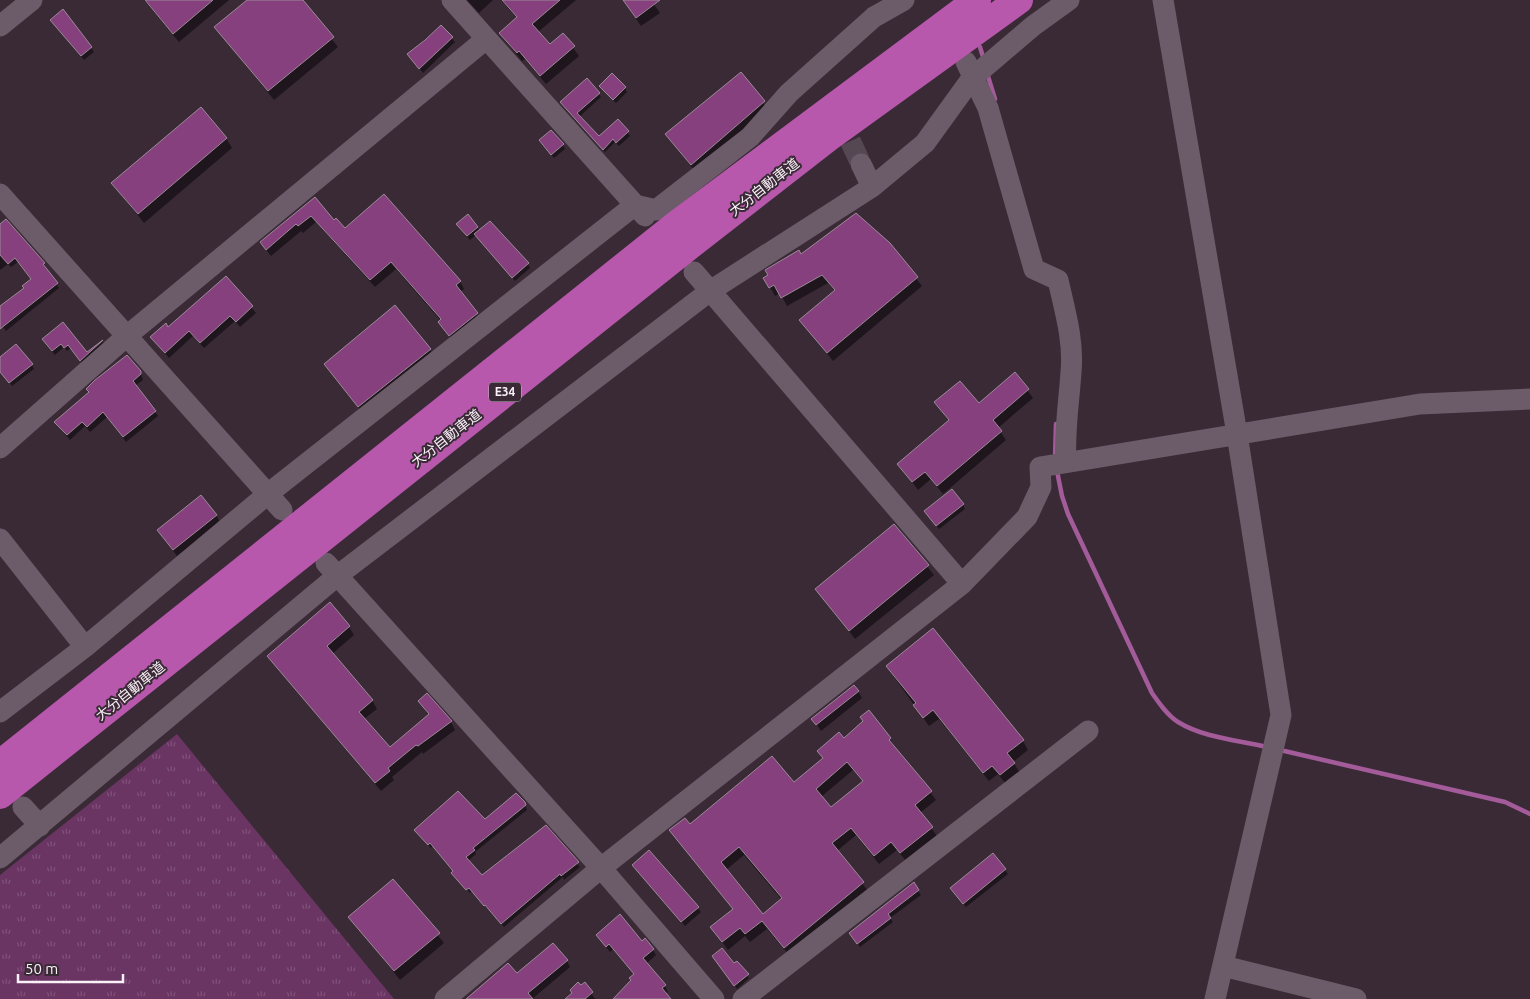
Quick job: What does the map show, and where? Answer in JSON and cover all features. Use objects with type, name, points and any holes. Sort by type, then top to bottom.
[{"type":"highway","name":"大分自動車道","points":[[0,764],[677,224],[977,0]]},
{"type":"highway","name":"大分自動車道","points":[[12,801],[708,231],[828,138],[1018,0]]},
{"type":"street","points":[[0,26],[32,0]]},
{"type":"street","points":[[452,0],[652,223]]},
{"type":"street","points":[[635,205],[656,210],[750,137],[789,93],[874,17],[904,0]]},
{"type":"street","points":[[0,858],[40,826],[332,569],[710,291],[872,187],[925,143],[977,68],[1069,0]]},
{"type":"street","points":[[1163,0],[1237,434],[1281,715],[1215,999]]},
{"type":"street","points":[[0,448],[128,335],[486,39]]},
{"type":"street","points":[[977,68],[1034,269],[1058,280],[1070,335],[1071,372],[1064,434],[1057,464]]},
{"type":"street","points":[[861,164],[872,187]]},
{"type":"street","points":[[2,201],[128,335],[275,502]]},
{"type":"street","points":[[0,712],[275,502],[635,205]]},
{"type":"street","points":[[694,272],[962,584]]},
{"type":"street","points":[[445,999],[601,868],[962,584],[1027,517],[1041,487],[1040,467],[1420,404],[1530,399]]},
{"type":"street","points":[[0,539],[85,647]]},
{"type":"street","points":[[332,569],[601,868],[714,999]]},
{"type":"street","points":[[743,999],[1088,731]]},
{"type":"street","points":[[12,801],[40,826]]},
{"type":"street","points":[[1223,966],[1356,999]]},
{"type":"green space","points":[[177,734],[394,999],[0,999],[0,875]]},
{"type":"building","points":[[145,0],[213,0],[173,34]]},
{"type":"building","points":[[247,0],[303,0],[334,37],[268,91],[214,27]]},
{"type":"building","points":[[502,0],[560,0],[532,24],[550,44],[563,33],[575,46],[540,76],[519,51],[517,53],[499,33],[517,17]]},
{"type":"building","points":[[623,0],[660,0],[636,18]]},
{"type":"building","points":[[63,9],[92,47],[81,56],[50,20]]},
{"type":"building","points":[[441,25],[453,37],[419,69],[407,54]]},
{"type":"building","points":[[741,72],[765,101],[691,165],[665,134]]},
{"type":"building","points":[[612,73],[626,87],[613,100],[599,86]]},
{"type":"building","points":[[587,78],[600,93],[577,113],[599,136],[618,119],[629,131],[616,143],[613,139],[603,150],[560,102]]},
{"type":"building","points":[[201,107],[227,138],[138,214],[111,183]]},
{"type":"building","points":[[551,130],[564,144],[551,155],[539,140]]},
{"type":"building","points":[[384,194],[461,281],[456,285],[478,313],[449,336],[438,322],[441,319],[391,262],[370,280],[311,216],[298,226],[296,224],[266,250],[260,242],[315,197],[334,220],[336,218],[345,228]]},
{"type":"building","points":[[856,213],[890,243],[918,277],[827,353],[799,320],[835,290],[822,275],[781,298],[774,285],[769,288],[763,278],[768,275],[765,270],[799,250],[801,254]]},
{"type":"building","points":[[468,214],[478,227],[467,236],[456,224]]},
{"type":"building","points":[[6,219],[45,263],[43,264],[58,283],[0,329],[0,306],[24,288],[22,286],[31,279],[15,258],[8,264],[0,255],[0,224]]},
{"type":"building","points":[[490,221],[529,263],[512,278],[474,234]]},
{"type":"building","points":[[226,276],[253,306],[236,322],[230,316],[200,343],[189,331],[165,353],[150,337],[166,323],[168,327]]},
{"type":"building","points":[[395,305],[431,349],[358,407],[324,364]]},
{"type":"building","points":[[63,322],[87,352],[103,340],[80,361],[68,345],[64,348],[61,344],[52,351],[42,339]]},
{"type":"building","points":[[16,344],[33,364],[9,383],[0,372],[0,357]]},
{"type":"building","points":[[127,355],[141,371],[141,374],[133,381],[156,411],[123,437],[103,412],[87,427],[82,422],[67,435],[54,422],[89,392],[86,389],[95,380]]},
{"type":"building","points":[[1015,372],[1029,389],[993,420],[1002,431],[937,486],[925,472],[912,482],[897,464],[949,420],[934,402],[960,381],[979,403]]},
{"type":"building","points":[[952,489],[964,504],[936,526],[924,511]]},
{"type":"building","points":[[201,495],[217,515],[173,550],[157,530]]},
{"type":"building","points":[[894,524],[929,565],[849,631],[815,589]]},
{"type":"building","points":[[330,602],[350,626],[327,646],[373,700],[359,712],[390,747],[429,714],[418,701],[427,693],[452,721],[418,746],[416,745],[388,768],[390,771],[375,783],[267,656]]},
{"type":"building","points":[[933,628],[1024,740],[1007,753],[1015,763],[1000,775],[992,766],[983,773],[933,710],[923,718],[913,705],[916,703],[886,666]]},
{"type":"building","points":[[854,685],[859,691],[816,725],[811,719]]},
{"type":"building","points":[[869,710],[891,738],[889,740],[932,791],[915,805],[933,827],[900,853],[891,842],[874,856],[851,828],[832,843],[864,882],[784,948],[762,921],[745,934],[740,928],[722,942],[710,927],[733,909],[669,830],[685,818],[690,824],[772,756],[794,782],[823,758],[817,751],[839,732],[844,738],[863,721],[860,717]],"holes":[[[847,762],[863,781],[831,807],[816,789]],[[739,847],[782,898],[763,914],[721,862]]]},
{"type":"building","points":[[458,791],[485,819],[516,793],[526,805],[473,848],[475,850],[466,857],[482,875],[546,825],[579,862],[561,876],[560,874],[501,924],[469,888],[466,890],[451,873],[453,871],[430,843],[428,845],[414,830]]},
{"type":"building","points":[[649,850],[699,907],[681,922],[632,865]]},
{"type":"building","points":[[993,853],[1006,869],[963,904],[950,888]]},
{"type":"building","points":[[393,879],[440,933],[394,971],[348,917]]},
{"type":"building","points":[[914,882],[919,890],[888,914],[891,918],[857,944],[849,933]]},
{"type":"building","points":[[620,914],[642,941],[645,938],[654,949],[643,958],[666,985],[662,988],[671,999],[613,999],[631,980],[629,978],[634,974],[609,944],[606,947],[596,935]]},
{"type":"building","points":[[553,943],[568,960],[528,993],[533,999],[466,999],[508,963],[517,973]]},
{"type":"building","points":[[722,948],[734,963],[737,961],[749,974],[734,986],[712,956]]},
{"type":"building","points":[[578,982],[581,985],[585,982],[593,992],[585,999],[565,999],[572,993],[570,990]]},
{"type":"waterway","points":[[980,47],[984,60]]},
{"type":"waterway","points":[[987,73],[995,99]]},
{"type":"waterway","points":[[1055,458],[1056,424]]},
{"type":"waterway","points":[[1057,471],[1068,514],[1152,693],[1160,705],[1178,722],[1199,732],[1267,747]]},
{"type":"waterway","points":[[1280,750],[1505,802],[1530,814]]},
{"type":"tunnel","points":[[837,112],[861,164]]}]
